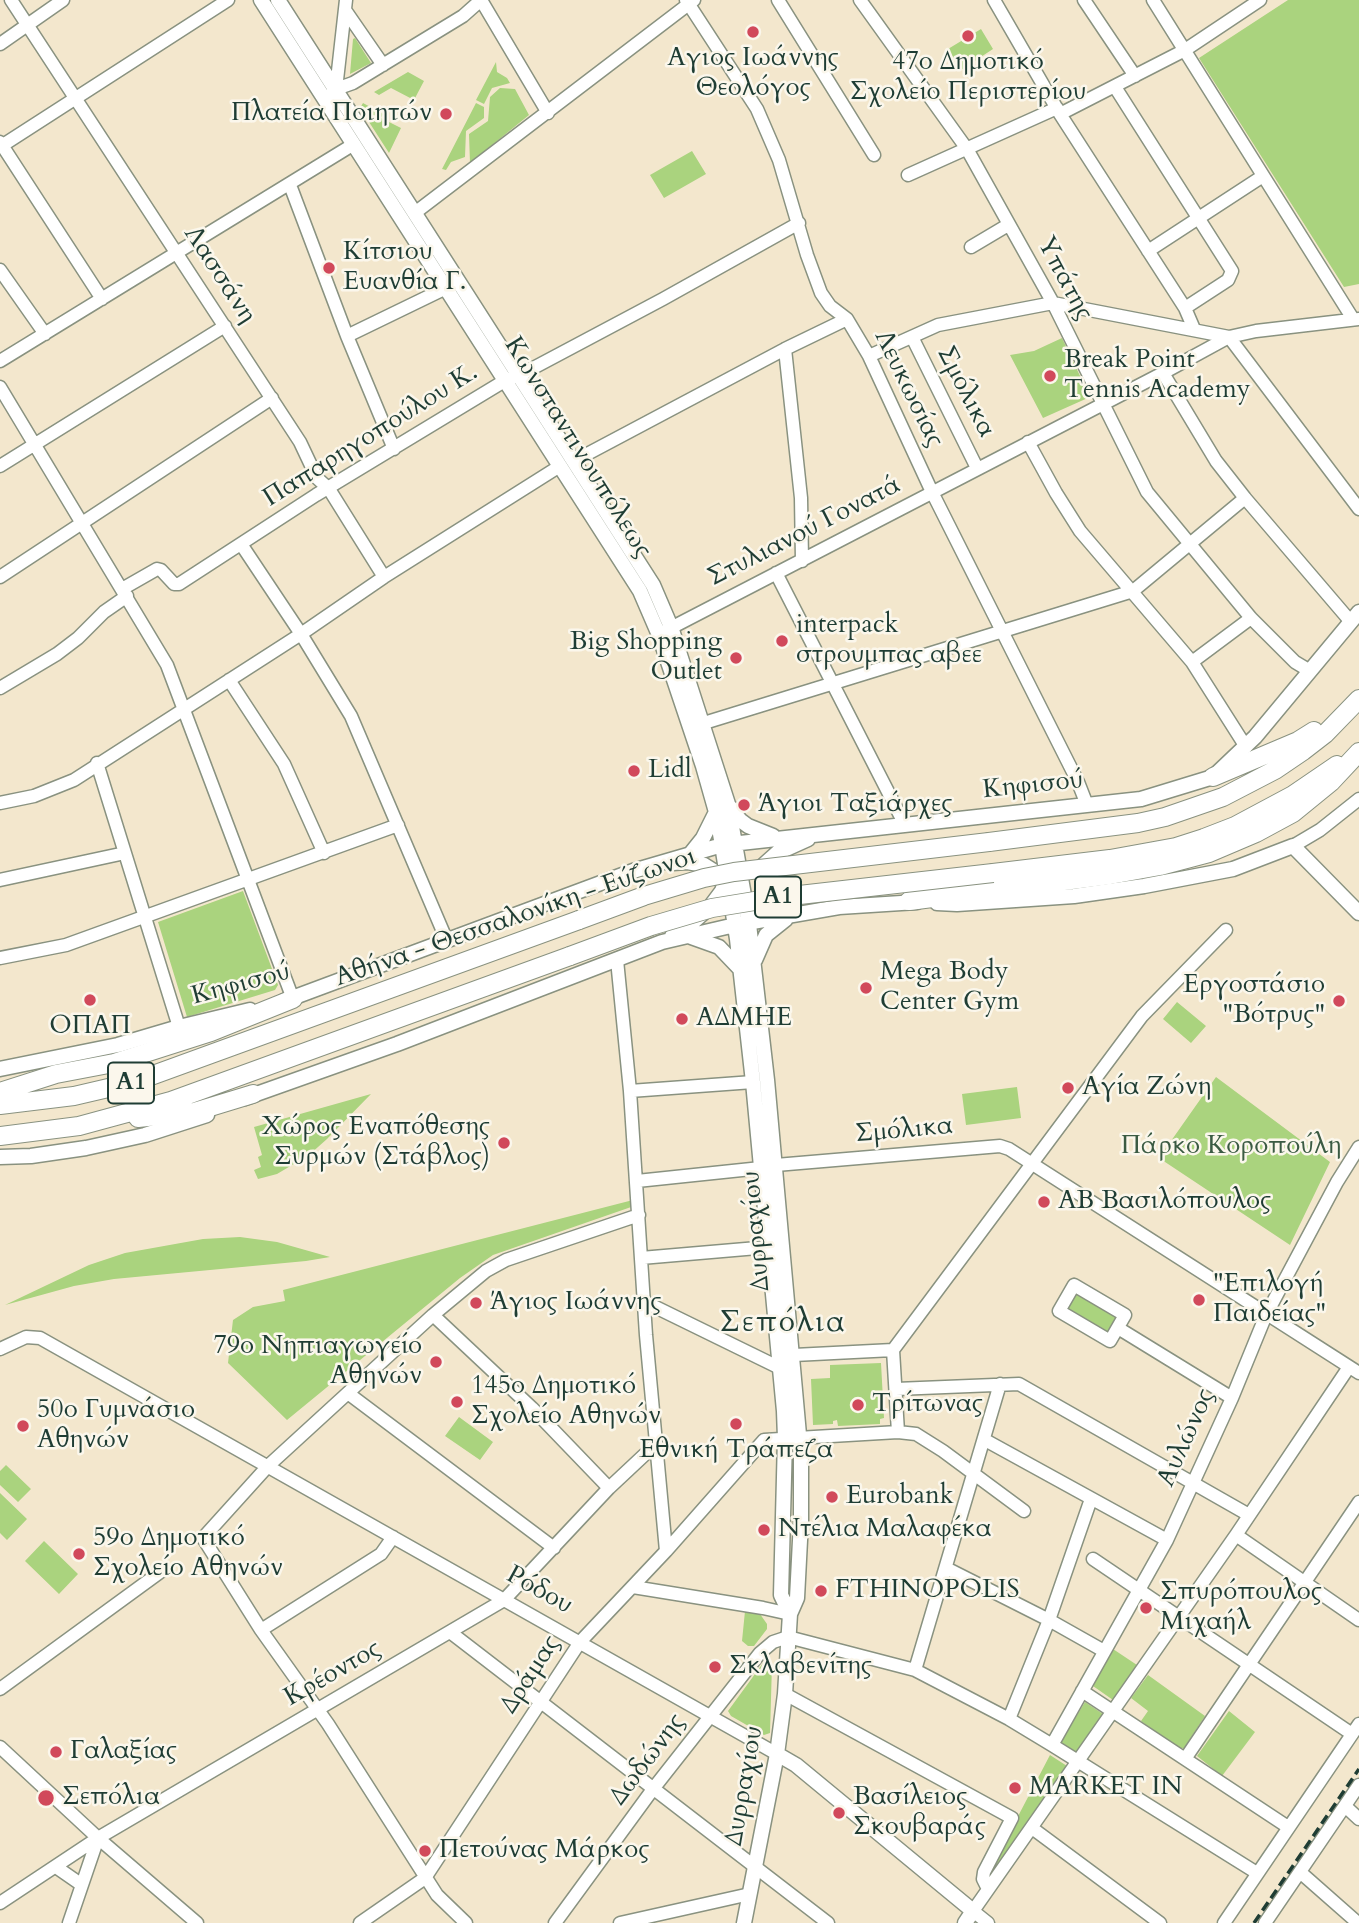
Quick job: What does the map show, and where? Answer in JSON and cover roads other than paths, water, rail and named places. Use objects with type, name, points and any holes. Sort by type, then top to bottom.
[{"type":"highway","points":[[1213,777],[1298,741],[1353,706]]},
{"type":"highway","name":"Αθήνα - Θεσσαλονίκη - Εύζωνοι","points":[[0,1105],[103,1091],[134,1082],[644,896],[704,878],[767,867],[1117,827],[1165,817],[1223,797],[1275,770],[1325,734],[1353,706]]},
{"type":"highway","points":[[909,901],[1110,875],[1209,853],[1256,833],[1293,813],[1324,789],[1359,750]]},
{"type":"highway","name":"Αθήνα - Θεσσαλονίκη - Εύζωνοι","points":[[0,1136],[58,1130],[110,1120],[207,1090],[651,926],[712,908],[773,898],[1110,859],[1205,838],[1235,826],[1293,795],[1359,750]]},
{"type":"highway","points":[[0,1092],[56,1074],[114,1063],[211,1032],[293,999]]},
{"type":"highway","points":[[110,1120],[165,1117],[194,1112],[253,1094]]},
{"type":"main road","name":"Κωνσταντινουπόλεως","points":[[261,0],[416,212],[665,631],[704,723],[729,844]]},
{"type":"main road","name":"Κωνσταντινουπόλεως","points":[[278,0],[331,94],[354,144],[446,288],[513,378]]},
{"type":"main road","name":"Κηφισού","points":[[0,1069],[118,1045],[293,999],[648,866],[691,853],[778,837],[1141,799],[1213,777],[1246,747],[1355,617]]},
{"type":"main road","name":"Κωνσταντινουπόλεως","points":[[665,631],[722,808]]},
{"type":"main road","points":[[691,853],[722,808],[748,826],[778,837]]},
{"type":"main road","points":[[743,890],[759,868],[777,853],[819,834]]},
{"type":"main road","points":[[662,942],[703,915],[717,898],[726,879],[729,844]]},
{"type":"main road","points":[[729,844],[743,890],[742,925]]},
{"type":"main road","points":[[0,1157],[31,1157],[145,1135],[199,1118],[253,1094],[397,1044],[662,942],[824,910],[909,901],[957,904],[1074,896],[1233,869],[1293,846],[1359,913]]},
{"type":"main road","points":[[648,866],[694,863],[704,865],[743,890],[824,910]]},
{"type":"main road","points":[[726,879],[742,925]]},
{"type":"main road","points":[[690,936],[719,947],[747,967],[766,935],[789,917]]},
{"type":"main road","name":"Δυρραχίου","points":[[742,925],[769,1166],[794,1355],[801,1437],[797,1598],[790,1614],[785,1694],[777,1754],[744,1923]]},
{"type":"main road","name":"Δυρραχίου","points":[[747,967],[753,1082],[769,1166],[769,1247],[785,1438],[781,1595],[790,1614]]},
{"type":"main road","name":"Ρόδου","points":[[777,1754],[796,1765],[969,1917]]},
{"type":"street","name":"Λασσάνη","points":[[11,0],[272,398],[300,442],[317,478],[328,489],[384,577]]},
{"type":"street","points":[[0,44],[63,0]]},
{"type":"street","points":[[102,299],[1,145],[228,0]]},
{"type":"street","points":[[331,94],[463,16],[481,0],[548,113]]},
{"type":"street","name":"Υπάτης","points":[[860,0],[967,149],[1053,303],[1147,492],[1251,618],[1295,662],[1310,671]]},
{"type":"street","points":[[994,0],[1058,111],[1185,308],[1194,329]]},
{"type":"street","points":[[1084,0],[1136,76]]},
{"type":"street","points":[[1153,0],[1356,319]]},
{"type":"street","points":[[908,175],[1115,87],[1185,50],[1260,0]]},
{"type":"street","points":[[416,212],[690,1]]},
{"type":"street","name":"Λευκωσίας","points":[[690,1],[757,108],[779,160],[807,256],[821,293],[830,306],[847,319],[869,356],[932,492],[1078,782],[1087,805]]},
{"type":"street","points":[[783,2],[874,155]]},
{"type":"street","points":[[331,94],[345,5]]},
{"type":"street","points":[[345,5],[383,65]]},
{"type":"street","points":[[1115,87],[1231,268],[1232,274],[1228,280],[1185,308]]},
{"type":"street","points":[[0,361],[354,144]]},
{"type":"street","points":[[1148,251],[1263,176]]},
{"type":"street","points":[[290,185],[347,336],[394,449]]},
{"type":"street","name":"Παπαρηγοπούλου Κ.","points":[[0,688],[57,654],[78,638],[124,593],[157,569],[174,584],[179,584],[328,489],[513,378],[799,223]]},
{"type":"street","points":[[971,247],[1008,225]]},
{"type":"street","points":[[0,270],[45,334]]},
{"type":"street","points":[[347,336],[446,288]]},
{"type":"street","points":[[869,356],[938,325],[1053,303],[1229,337],[1359,509]]},
{"type":"street","points":[[0,803],[49,791],[74,780],[301,634],[384,577],[567,464],[847,319]]},
{"type":"street","name":"Στυλιανού Γονατά","points":[[665,631],[1229,337],[1256,331],[1356,319]]},
{"type":"street","points":[[0,466],[225,326]]},
{"type":"street","name":"Σμόλικα","points":[[912,337],[977,468]]},
{"type":"street","points":[[785,349],[801,498],[802,561]]},
{"type":"street","points":[[1163,373],[1195,430],[1245,498],[1355,617]]},
{"type":"street","points":[[0,387],[167,665],[293,999]]},
{"type":"street","points":[[0,577],[272,398]]},
{"type":"street","points":[[1028,442],[1080,531],[1192,662],[1246,747]]},
{"type":"street","points":[[704,723],[1133,591],[1245,498]]},
{"type":"street","points":[[241,544],[351,716],[447,941]]},
{"type":"street","points":[[776,573],[905,825]]},
{"type":"street","points":[[1192,662],[1251,618]]},
{"type":"street","points":[[229,680],[284,764],[324,853]]},
{"type":"street","points":[[97,763],[180,1027]]},
{"type":"street","points":[[1293,846],[1320,830],[1359,799]]},
{"type":"street","points":[[0,958],[66,945],[398,825]]},
{"type":"street","points":[[0,880],[125,853]]},
{"type":"street","points":[[1024,1511],[916,1434],[898,1432],[893,1350],[1142,1016],[1226,930]]},
{"type":"street","points":[[617,960],[639,1215],[643,1301],[666,1551]]},
{"type":"street","points":[[629,1091],[753,1082]]},
{"type":"street","name":"Σμόλικα","points":[[636,1181],[989,1145],[1009,1149],[1354,1370]]},
{"type":"street","name":"Αυλώνος","points":[[1052,1745],[1167,1540],[1232,1398],[1266,1315],[1337,1182],[1359,1147]]},
{"type":"street","points":[[466,1923],[436,1895],[203,1538],[268,1466],[433,1315],[486,1271],[506,1260],[639,1215]]},
{"type":"street","points":[[641,1258],[769,1247]]},
{"type":"street","points":[[1074,1285],[1125,1315],[1118,1328],[1110,1341],[1059,1311],[1074,1285]]},
{"type":"street","points":[[643,1301],[780,1368]]},
{"type":"street","points":[[433,1315],[532,1408],[609,1488]]},
{"type":"street","points":[[1118,1328],[1232,1398]]},
{"type":"street","name":"Ρόδου","points":[[0,1349],[26,1337],[40,1338],[777,1754]]},
{"type":"street","points":[[794,1355],[893,1350]]},
{"type":"street","points":[[969,1917],[1111,1711],[1354,1370]]},
{"type":"street","points":[[915,1670],[1000,1384]]},
{"type":"street","points":[[896,1389],[1019,1384],[1249,1515]]},
{"type":"street","points":[[349,1394],[554,1548]]},
{"type":"street","name":"Δράμας","points":[[359,1923],[425,1878],[580,1642],[666,1551],[764,1440],[898,1432]]},
{"type":"street","points":[[985,1440],[1167,1540]]},
{"type":"street","name":"Κρέοντος","points":[[0,1903],[98,1838],[504,1600],[609,1488],[656,1444]]},
{"type":"street","points":[[1009,1719],[1049,1620],[1091,1499]]},
{"type":"street","points":[[1185,1759],[1359,1502]]},
{"type":"street","points":[[1236,1535],[1359,1620]]},
{"type":"street","points":[[261,1630],[381,1554],[393,1537]]},
{"type":"street","points":[[1093,1559],[1179,1615],[1247,1664],[1356,1729],[1224,1923]]},
{"type":"street","points":[[946,1568],[1104,1651]]},
{"type":"street","points":[[0,1689],[163,1570]]},
{"type":"street","points":[[633,1587],[790,1614]]},
{"type":"street","points":[[450,1632],[828,1923]]},
{"type":"street","points":[[788,1637],[915,1670],[1009,1719],[1257,1873]]},
{"type":"street","name":"Δωδώνης","points":[[555,1923],[653,1789],[760,1653],[774,1642],[788,1637]]},
{"type":"street","points":[[1082,1691],[1288,1827]]},
{"type":"street","points":[[785,1694],[1012,1818],[984,1872],[983,1879],[988,1889]]},
{"type":"street","points":[[0,1747],[98,1838],[197,1923]]},
{"type":"street","points":[[1265,1923],[1359,1785]]},
{"type":"street","points":[[1345,1806],[1359,1819]]},
{"type":"street","points":[[1032,1828],[1160,1923]]},
{"type":"street","points":[[69,1923],[98,1838]]},
{"type":"street","points":[[56,1867],[82,1885]]},
{"type":"street","points":[[1300,1872],[1358,1923]]},
{"type":"street","points":[[620,1923],[750,1894]]},
{"type":"street","name":"Ρόδου","points":[[969,1917],[988,1923]]},
{"type":"railway","points":[[1254,1923],[1359,1769]]},
{"type":"place","name":"Αγιος Ιωάννης Θεολόγος","points":[[753,32]]},
{"type":"place","name":"47ο Δημοτικό Σχολείο Περιστερίου","points":[[968,36]]},
{"type":"place","name":"Πλατεία Ποιητών","points":[[446,114]]},
{"type":"place","name":"Κίτσιου Ευανθία Γ.","points":[[329,268]]},
{"type":"place","name":"Break Point Tennis Academy","points":[[1050,376]]},
{"type":"place","name":"interpack στρουμπας αβεε","points":[[782,641]]},
{"type":"place","name":"Big Shopping Outlet","points":[[736,658]]},
{"type":"place","name":"Lidl","points":[[634,771]]},
{"type":"place","name":"Άγιοι Ταξιάρχες","points":[[744,805]]},
{"type":"place","name":"Mega Body Center Gym","points":[[866,988]]},
{"type":"place","name":"ΟΠΑΠ","points":[[90,1000]]},
{"type":"place","name":"Εργοστάσιο \"Βότρυς\"","points":[[1339,1001]]},
{"type":"place","name":"ΑΔΜΗΕ","points":[[682,1019]]},
{"type":"place","name":"Αγία Ζώνη","points":[[1068,1088]]},
{"type":"place","name":"Χώρος Εναπόθεσης Συρμών (Στάβλος)","points":[[504,1143]]},
{"type":"place","name":"ΑΒ Βασιλόπουλος","points":[[1044,1202]]},
{"type":"place","name":"\"Επιλογή Παιδείας\"","points":[[1199,1300]]},
{"type":"place","name":"Άγιος Ιωάννης","points":[[476,1303]]},
{"type":"place","name":"79ο Νηπιαγωγείο Αθηνών","points":[[436,1362]]},
{"type":"place","name":"145ο Δημοτικό Σχολείο Αθηνών","points":[[457,1402]]},
{"type":"place","name":"Τρίτωνας","points":[[858,1405]]},
{"type":"place","name":"Εθνική Τράπεζα","points":[[736,1424]]},
{"type":"place","name":"50ο Γυμνάσιο Αθηνών","points":[[23,1426]]},
{"type":"place","name":"Eurobank","points":[[832,1497]]},
{"type":"place","name":"Ντέλια Μαλαφέκα","points":[[764,1530]]},
{"type":"place","name":"59ο Δημοτικό Σχολείο Αθηνών","points":[[79,1554]]},
{"type":"place","name":"FTHINOPOLIS","points":[[821,1591]]},
{"type":"place","name":"Σπυρόπουλος Μιχαήλ","points":[[1146,1608]]},
{"type":"place","name":"Σκλαβενίτης","points":[[715,1667]]},
{"type":"place","name":"Γαλαξίας","points":[[56,1752]]},
{"type":"place","name":"MARKET IN","points":[[1015,1788]]},
{"type":"place","name":"Σεπόλια","points":[[46,1798]]},
{"type":"place","name":"Βασίλειος Σκουβαράς","points":[[839,1813]]},
{"type":"place","name":"Πετούνας Μάρκος","points":[[425,1851]]},
{"type":"district","name":"Σεπόλια","points":[[783,1324]]},
{"type":"park label","name":"Πάρκο Κοροπούλη","points":[[1231,1147]]}]
